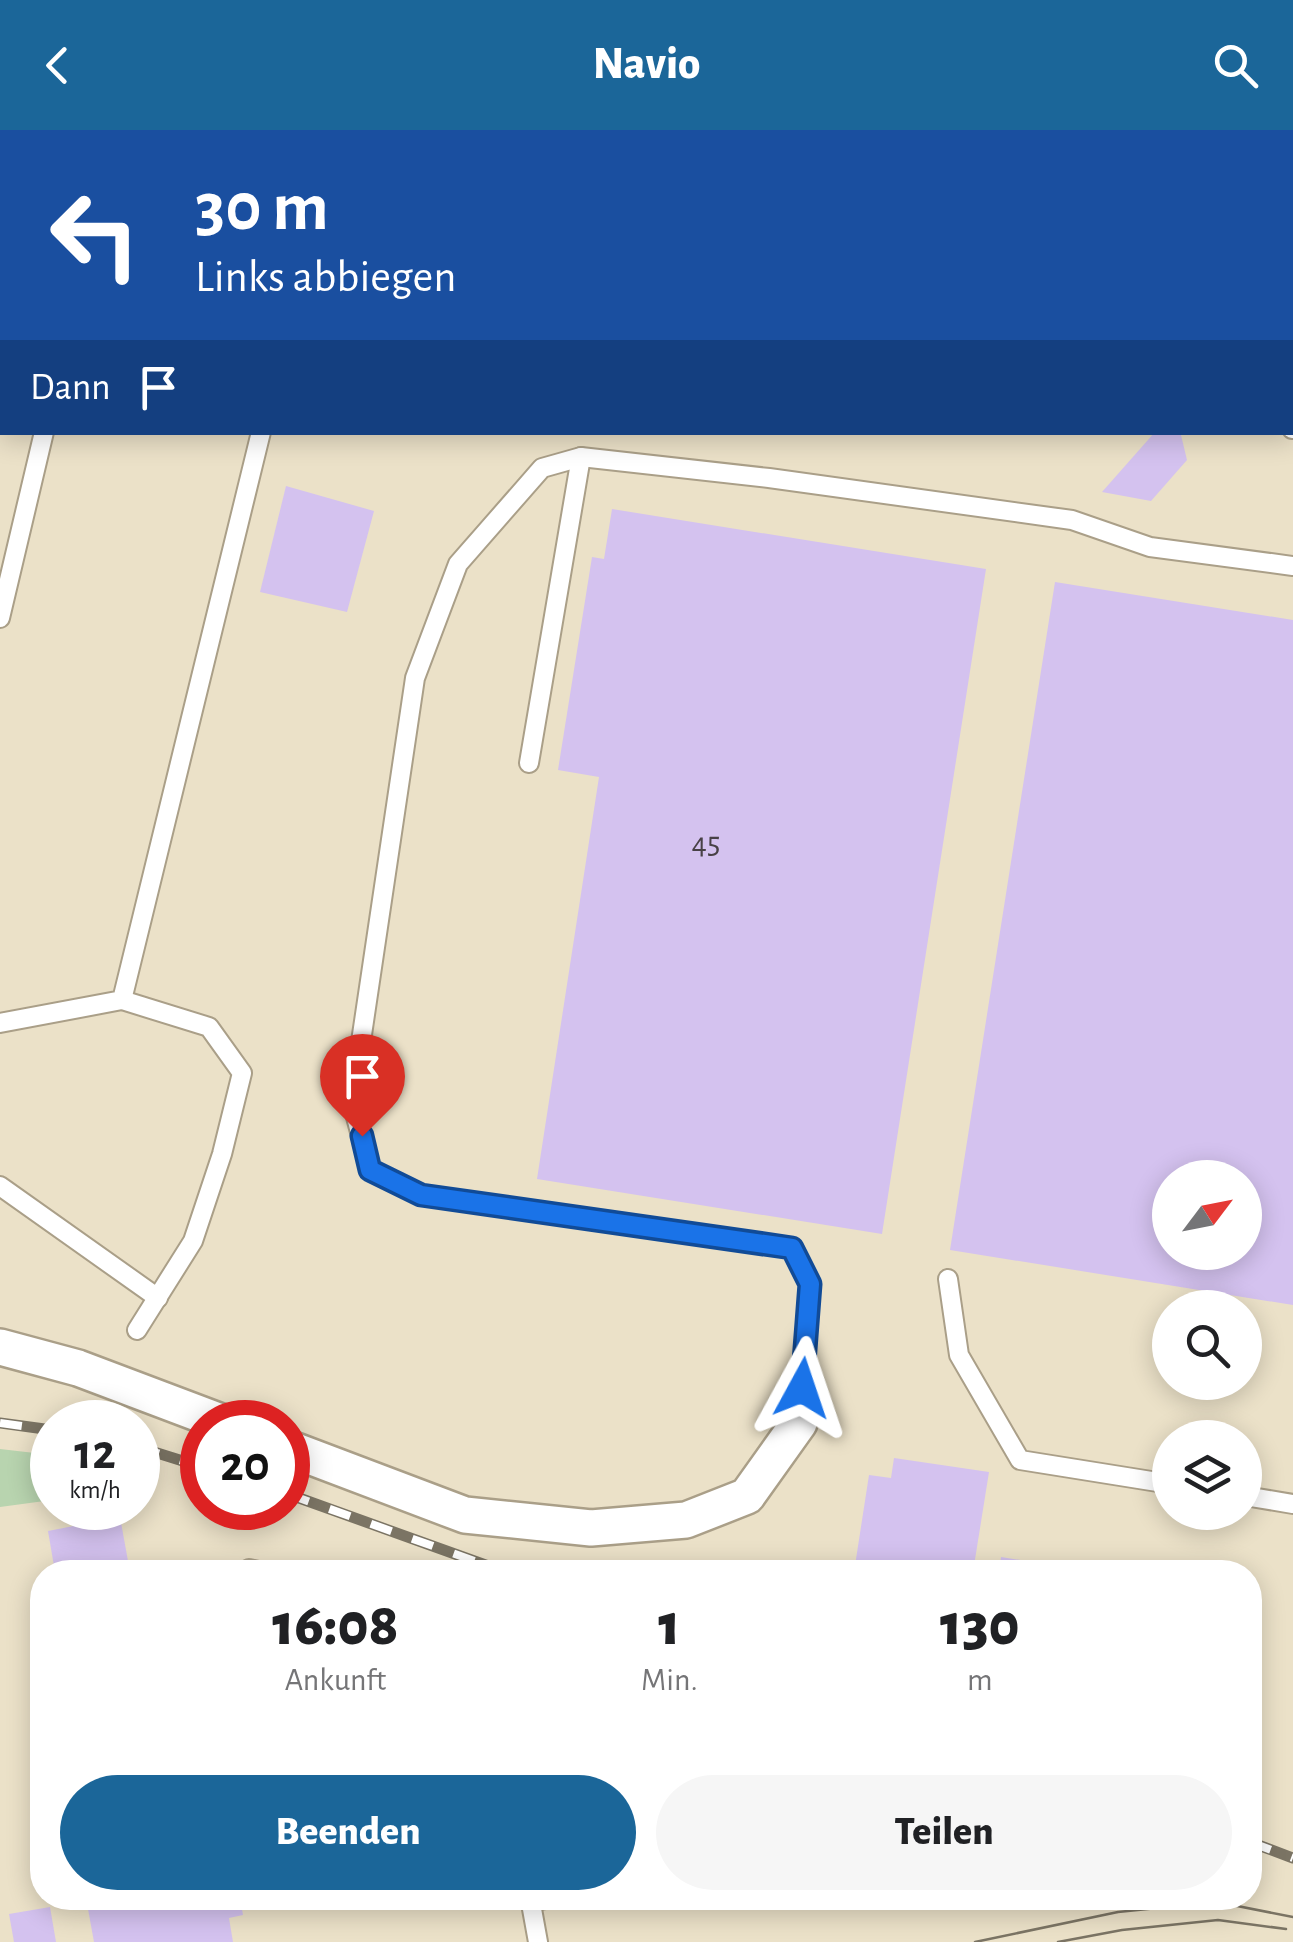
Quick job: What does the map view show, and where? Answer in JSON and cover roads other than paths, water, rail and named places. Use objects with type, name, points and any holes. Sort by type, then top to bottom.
[{"type":"street","points":[[0,1347],[78,1368],[180,1407]]},
{"type":"street","points":[[310,1456],[464,1515],[591,1528],[686,1520],[747,1496],[799,1423]]},
{"type":"lane","points":[[0,618],[43,435]]},
{"type":"lane","points":[[122,1000],[259,435]]},
{"type":"lane","points":[[799,1423],[810,1284],[792,1248],[421,1195],[370,1170],[352,1102],[415,678],[458,564],[542,468],[581,457],[769,478],[1072,520],[1150,547],[1293,566]]},
{"type":"lane","points":[[530,763],[581,457]]},
{"type":"lane","points":[[0,1023],[122,1000],[209,1027],[242,1073],[222,1154],[193,1241],[136,1330]]},
{"type":"lane","points":[[0,1186],[158,1298]]},
{"type":"lane","points":[[948,1279],[959,1354],[1020,1460],[1152,1481]]},
{"type":"lane","points":[[1262,1499],[1293,1504]]},
{"type":"lane","points":[[532,1910],[538,1942]]},
{"type":"tram line","points":[[975,1942],[1138,1910]]},
{"type":"tram line","points":[[1258,1910],[1293,1917]]},
{"type":"tram line","points":[[1058,1942],[1122,1930],[1218,1920],[1286,1929]]},
{"type":"railway","points":[[0,1423],[30,1427]]},
{"type":"railway","points":[[160,1454],[180,1460]]},
{"type":"railway","points":[[310,1502],[472,1560]]},
{"type":"railway","points":[[1262,1846],[1293,1858]]}]
